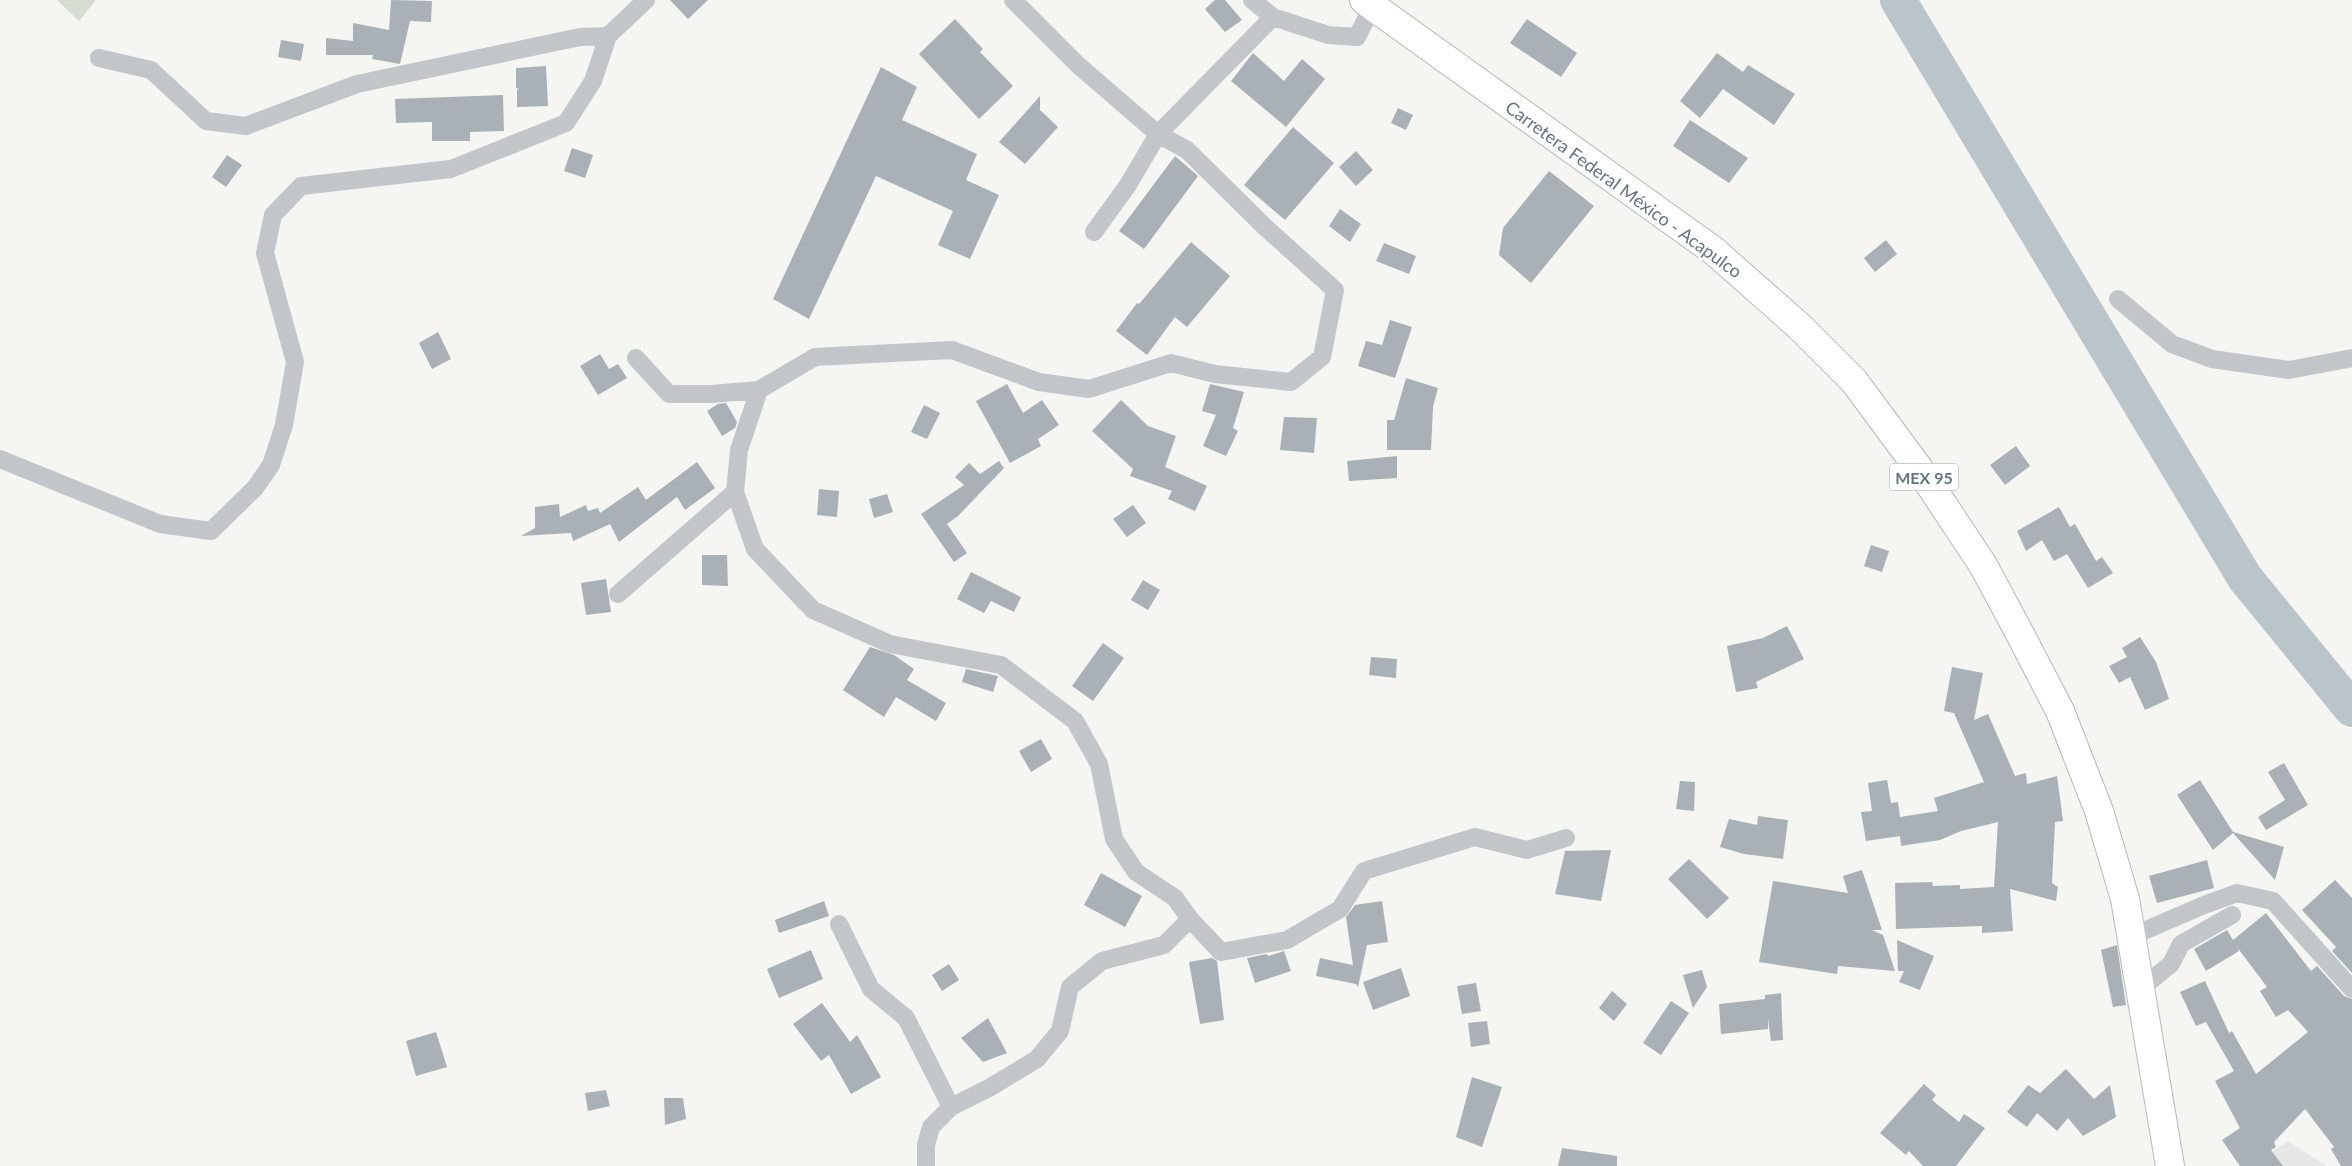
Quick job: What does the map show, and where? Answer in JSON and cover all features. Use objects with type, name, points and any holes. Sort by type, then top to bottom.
[{"type":"main road","name":"Carretera Federal México - Acapulco","points":[[1368,3],[1714,251],[1800,327],[1854,380],[1922,473],[1983,565],[2060,711],[2099,811],[2125,898],[2170,1166]]},
{"type":"street","points":[[0,459],[160,524],[211,531],[255,488],[271,466],[284,425],[295,362],[266,253],[272,215],[302,186],[451,169],[566,123],[593,81],[608,36],[646,0]]},
{"type":"street","points":[[636,358],[669,394],[711,394],[759,390],[815,357],[952,350],[1038,382],[1089,388],[1171,363],[1215,374],[1291,382],[1322,357],[1335,290],[1265,227],[1187,150],[1158,134],[1078,65],[1013,0]]},
{"type":"street","points":[[1252,0],[1273,17],[1328,35],[1357,37],[1368,3]]},
{"type":"street","points":[[1094,232],[1128,185],[1158,134],[1273,17]]},
{"type":"street","points":[[99,58],[151,70],[206,121],[246,126],[357,84],[580,37],[608,36]]},
{"type":"street","points":[[2118,299],[2172,344],[2212,359],[2289,370],[2352,358]]},
{"type":"street","points":[[759,390],[739,450],[735,492],[755,549],[814,610],[890,644],[1001,665],[1075,720],[1099,764],[1114,839],[1136,872],[1175,898],[1220,952],[1288,940],[1340,909],[1364,871],[1476,837],[1527,850],[1566,838]]},
{"type":"street","points":[[618,594],[735,492]]},
{"type":"street","points":[[2132,936],[2237,893],[2273,901],[2352,988]]},
{"type":"street","points":[[2140,989],[2171,964],[2182,944],[2232,915]]},
{"type":"street","points":[[926,1166],[926,1145],[931,1127],[951,1107],[989,1088],[1037,1059],[1060,1031],[1070,987],[1102,961],[1164,945],[1190,918]]},
{"type":"street","points":[[838,924],[871,989],[906,1018],[951,1107]]},
{"type":"shaded area","points":[[57,0],[96,0],[79,21]]},
{"type":"shaded area","points":[[2288,1141],[2327,1166],[2250,1166]]},
{"type":"building","points":[[391,0],[432,1],[431,22],[410,21],[400,64],[372,59],[373,55],[326,55],[326,38],[353,41],[353,23],[389,30]]},
{"type":"building","points":[[670,0],[708,0],[688,19]]},
{"type":"building","points":[[1215,0],[1225,0],[1242,20],[1225,32],[1205,9]]},
{"type":"building","points":[[955,19],[983,49],[980,52],[1013,86],[979,119],[919,54]]},
{"type":"building","points":[[1527,19],[1577,53],[1561,77],[1510,43]]},
{"type":"building","points":[[281,40],[304,44],[301,61],[278,57]]},
{"type":"building","points":[[1253,53],[1284,81],[1302,59],[1325,79],[1286,127],[1231,81]]},
{"type":"building","points":[[1717,53],[1743,72],[1748,65],[1795,94],[1774,125],[1723,89],[1700,118],[1680,101]]},
{"type":"building","points":[[546,66],[548,106],[517,107],[517,90],[519,89],[516,88],[516,68]]},
{"type":"building","points":[[881,67],[917,87],[902,120],[977,154],[966,180],[999,195],[970,259],[938,245],[953,211],[876,176],[809,319],[773,299]]},
{"type":"building","points":[[503,95],[504,131],[470,132],[470,141],[432,141],[432,122],[396,123],[395,99]]},
{"type":"building","points":[[1040,96],[1040,110],[1058,127],[1025,164],[999,142]]},
{"type":"building","points":[[1398,108],[1413,115],[1406,130],[1391,123]]},
{"type":"building","points":[[1690,120],[1748,158],[1729,183],[1673,146]]},
{"type":"building","points":[[1293,127],[1334,163],[1285,220],[1244,185]]},
{"type":"building","points":[[572,148],[593,155],[585,178],[564,171]]},
{"type":"building","points":[[1356,151],[1373,170],[1356,186],[1339,167]]},
{"type":"building","points":[[227,155],[242,165],[226,187],[212,177]]},
{"type":"building","points":[[1175,156],[1198,176],[1144,249],[1119,231]]},
{"type":"building","points":[[1549,171],[1594,206],[1531,283],[1499,255],[1503,228]]},
{"type":"building","points":[[1340,209],[1361,224],[1350,242],[1329,226]]},
{"type":"building","points":[[1886,240],[1897,254],[1875,272],[1864,258]]},
{"type":"building","points":[[1191,242],[1230,276],[1187,327],[1175,317],[1147,355],[1116,331],[1137,303],[1139,304]]},
{"type":"building","points":[[1384,243],[1416,256],[1409,274],[1376,261]]},
{"type":"building","points":[[1390,320],[1412,327],[1395,378],[1358,366],[1366,341],[1382,345]]},
{"type":"building","points":[[438,332],[451,359],[432,369],[419,343]]},
{"type":"building","points":[[600,354],[609,369],[618,364],[627,378],[598,395],[580,366]]},
{"type":"building","points":[[1406,378],[1438,388],[1433,407],[1431,450],[1387,450],[1387,420],[1394,420]]},
{"type":"building","points":[[1007,384],[1023,413],[1042,400],[1059,425],[1038,439],[1041,446],[1010,463],[976,401]]},
{"type":"building","points":[[1210,384],[1244,392],[1233,428],[1238,431],[1226,456],[1203,446],[1216,415],[1202,411]]},
{"type":"building","points":[[1121,400],[1148,426],[1176,436],[1165,467],[1207,486],[1195,511],[1168,499],[1172,491],[1130,476],[1133,469],[1092,431]]},
{"type":"building","points":[[726,403],[737,422],[735,428],[722,436],[707,411],[718,404]]},
{"type":"building","points":[[924,405],[940,413],[927,439],[911,432]]},
{"type":"building","points":[[1284,417],[1317,418],[1314,453],[1280,450]]},
{"type":"building","points":[[2016,446],[2030,466],[2005,485],[1990,465]]},
{"type":"building","points":[[1397,456],[1397,478],[1349,481],[1347,461]]},
{"type":"building","points":[[999,461],[1004,468],[958,516],[947,524],[967,553],[954,562],[921,514],[964,485],[955,477],[969,463],[980,474]]},
{"type":"building","points":[[697,462],[715,488],[685,510],[677,497],[619,542],[610,524],[573,541],[571,533],[521,536],[535,528],[535,507],[559,504],[560,517],[586,505],[588,511],[598,508],[600,513],[638,487],[646,500]]},
{"type":"building","points":[[819,489],[839,491],[837,517],[817,515]]},
{"type":"building","points":[[887,494],[893,512],[874,518],[869,499]]},
{"type":"building","points":[[1133,505],[1146,523],[1127,537],[1113,519]]},
{"type":"building","points":[[2059,507],[2070,527],[2075,524],[2096,561],[2102,557],[2113,573],[2088,588],[2067,554],[2054,561],[2042,540],[2026,551],[2017,531]]},
{"type":"building","points":[[1871,545],[1889,551],[1882,572],[1864,566]]},
{"type":"building","points":[[702,555],[727,555],[728,586],[702,585]]},
{"type":"building","points":[[971,572],[1021,597],[1014,612],[991,601],[984,613],[957,599]]},
{"type":"building","points":[[606,579],[611,612],[586,615],[581,583]]},
{"type":"building","points":[[1143,580],[1160,590],[1148,610],[1131,600]]},
{"type":"building","points":[[1787,626],[1804,659],[1756,682],[1758,688],[1736,692],[1727,646],[1763,638]]},
{"type":"building","points":[[2140,637],[2156,662],[2169,699],[2145,710],[2130,677],[2119,683],[2109,666],[2127,657],[2122,648]]},
{"type":"building","points":[[1103,643],[1124,658],[1093,701],[1072,686]]},
{"type":"building","points":[[870,647],[894,655],[914,669],[907,680],[946,703],[936,721],[896,697],[884,717],[843,690]]},
{"type":"building","points":[[1371,657],[1397,659],[1396,678],[1369,675]]},
{"type":"building","points":[[1952,667],[1983,673],[1974,720],[1988,714],[2015,776],[2026,773],[2027,784],[2057,776],[2063,821],[2055,822],[2052,883],[2058,887],[2056,901],[2010,889],[2013,931],[1982,933],[1982,926],[1896,929],[1895,883],[1932,882],[1933,886],[1960,885],[1960,889],[1994,887],[1998,822],[1961,831],[1940,840],[1901,846],[1900,836],[1866,841],[1861,812],[1872,811],[1868,783],[1887,780],[1891,803],[1898,802],[1900,817],[1938,811],[1934,798],[1984,782],[1954,713],[1944,711]]},
{"type":"building","points":[[966,669],[998,676],[993,692],[962,682]]},
{"type":"building","points":[[1041,739],[1052,759],[1031,772],[1019,751]]},
{"type":"building","points":[[2284,763],[2308,805],[2266,830],[2258,817],[2285,800],[2268,772]]},
{"type":"building","points":[[2200,780],[2233,832],[2284,847],[2275,880],[2233,833],[2213,850],[2177,795]]},
{"type":"building","points":[[1680,781],[1695,782],[1694,811],[1676,809]]},
{"type":"building","points":[[1758,816],[1788,820],[1783,859],[1744,854],[1720,847],[1729,819],[1757,825]]},
{"type":"building","points":[[1611,850],[1601,901],[1555,894],[1565,851]]},
{"type":"building","points":[[1689,859],[1729,898],[1707,919],[1668,879]]},
{"type":"building","points":[[2207,860],[2214,888],[2157,903],[2149,876]]},
{"type":"building","points":[[1862,870],[1882,930],[1872,930],[1883,935],[1895,971],[1838,966],[1837,974],[1759,962],[1773,881],[1848,893],[1843,876]]},
{"type":"building","points":[[1101,873],[1142,896],[1125,927],[1084,905]]},
{"type":"building","points":[[2335,880],[2352,898],[2352,973],[2332,951],[2336,947],[2302,910]]},
{"type":"building","points":[[824,901],[829,916],[779,933],[775,920]]},
{"type":"building","points":[[1382,901],[1388,942],[1367,945],[1358,987],[1356,984],[1316,976],[1320,958],[1353,965],[1346,917],[1355,905]]},
{"type":"building","points":[[2266,913],[2311,971],[2317,966],[2344,996],[2352,999],[2352,1166],[2341,1166],[2331,1149],[2334,1147],[2305,1109],[2274,1142],[2276,1147],[2271,1150],[2283,1166],[2240,1166],[2222,1140],[2240,1128],[2215,1081],[2234,1071],[2206,1022],[2196,1026],[2180,992],[2205,981],[2229,1033],[2232,1031],[2256,1074],[2308,1032],[2288,1010],[2276,1017],[2260,991],[2267,987],[2237,947],[2239,951],[2206,971],[2194,949],[2227,930],[2233,940]]},
{"type":"building","points":[[1897,940],[1934,956],[1920,990],[1899,982],[1904,971],[1898,971]]},
{"type":"building","points":[[2117,945],[2126,1005],[2113,1007],[2101,950]]},
{"type":"building","points":[[811,950],[823,979],[779,998],[767,969]]},
{"type":"building","points":[[1284,951],[1291,971],[1255,983],[1247,958],[1267,954],[1268,956]]},
{"type":"building","points":[[1212,958],[1217,961],[1224,1020],[1200,1024],[1189,962]]},
{"type":"building","points":[[949,964],[959,980],[942,991],[932,975]]},
{"type":"building","points":[[1401,968],[1410,996],[1373,1010],[1363,982]]},
{"type":"building","points":[[1702,970],[1707,987],[1693,1008],[1683,975]]},
{"type":"building","points":[[1476,983],[1481,1011],[1462,1014],[1457,986]]},
{"type":"building","points":[[1612,991],[1627,1004],[1614,1021],[1599,1008]]},
{"type":"building","points":[[1781,993],[1783,1040],[1771,1041],[1768,1018],[1768,1029],[1721,1034],[1719,1004],[1765,999],[1765,995]]},
{"type":"building","points":[[1671,1001],[1689,1013],[1661,1055],[1643,1043]]},
{"type":"building","points":[[822,1003],[850,1042],[857,1035],[881,1077],[851,1094],[829,1055],[821,1061],[793,1024]]},
{"type":"building","points":[[988,1018],[1007,1053],[983,1062],[961,1038]]},
{"type":"building","points":[[1487,1021],[1490,1044],[1471,1047],[1468,1023]]},
{"type":"building","points":[[436,1032],[447,1067],[416,1076],[406,1041]]},
{"type":"building","points":[[2066,1069],[2094,1099],[2110,1085],[2116,1117],[2083,1136],[2068,1118],[2057,1131],[2037,1113],[2027,1127],[2007,1112],[2028,1085],[2040,1093]]},
{"type":"building","points":[[1472,1077],[1502,1087],[1482,1147],[1456,1137]]},
{"type":"building","points":[[1924,1084],[1936,1095],[1932,1100],[1959,1122],[1964,1114],[1985,1128],[1956,1166],[1923,1166],[1909,1151],[1906,1155],[1880,1133]]},
{"type":"building","points":[[606,1090],[610,1106],[588,1111],[585,1093]]},
{"type":"building","points":[[664,1098],[683,1098],[686,1119],[665,1125]]},
{"type":"building","points":[[1562,1148],[1617,1156],[1617,1166],[1558,1166]]},
{"type":"waterway","points":[[1898,0],[2245,578],[2352,709]]}]
